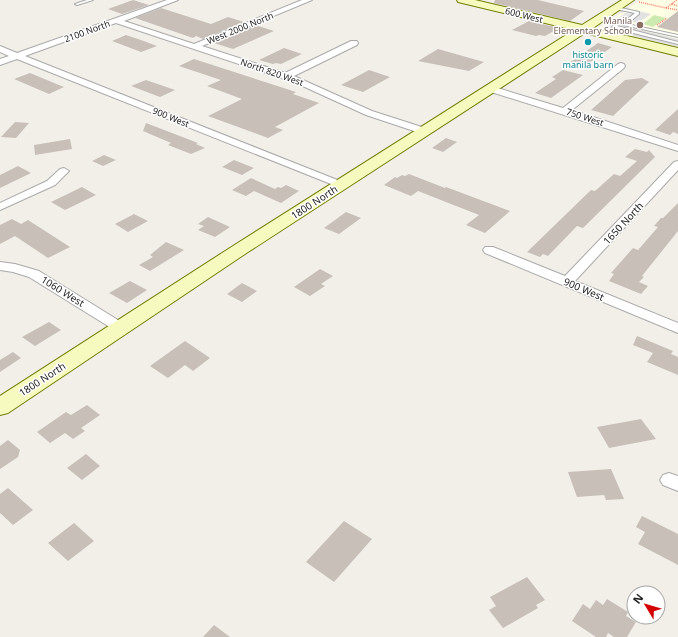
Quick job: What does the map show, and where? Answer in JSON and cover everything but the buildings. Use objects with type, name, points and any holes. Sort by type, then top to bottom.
[{"type":"street","name":"2100 North","points":[[0,62],[174,0]]},
{"type":"street","name":"West 2000 North","points":[[195,46],[308,0]]},
{"type":"street","name":"600 West","points":[[462,0],[678,52]]},
{"type":"street","name":"1800 North","points":[[0,407],[341,185],[602,18],[625,8]]},
{"type":"street","name":"North 820 West","points":[[117,21],[284,77],[317,89],[369,113],[424,132]]},
{"type":"street","points":[[284,77],[354,43]]},
{"type":"street","name":"900 West","points":[[0,49],[341,185]]},
{"type":"street","points":[[565,111],[621,66]]},
{"type":"street","name":"750 West","points":[[491,89],[565,111],[678,148]]},
{"type":"street","name":"1650 North","points":[[567,282],[678,164]]},
{"type":"street","points":[[0,207],[51,183],[64,171]]},
{"type":"street","name":"900 West","points":[[489,250],[678,328]]},
{"type":"street","name":"1060 West","points":[[0,266],[15,268],[34,274],[121,328]]},
{"type":"lane","points":[[77,4],[91,0]]},
{"type":"lane","points":[[624,24],[638,13],[625,8]]},
{"type":"lane","points":[[624,24],[625,8]]},
{"type":"lane","points":[[625,8],[614,27],[678,43]]},
{"type":"lane","points":[[624,24],[678,36]]},
{"type":"path","points":[[666,8],[677,0]]},
{"type":"path","points":[[671,4],[678,6]]},
{"type":"path","points":[[625,8],[666,8],[678,10]]},
{"type":"path","points":[[654,28],[667,18]]},
{"type":"shaded area","name":"Manila Elementary School","points":[[641,0],[678,0],[678,48],[597,29]]},
{"type":"shaded area","points":[[627,7],[651,14],[638,23],[617,19],[625,13],[631,14],[625,12],[619,13]]},
{"type":"shaded area","points":[[612,23],[619,25],[617,26],[622,28],[624,26],[678,39],[678,47],[604,29]]},
{"type":"green space","points":[[654,15],[666,18],[653,27],[643,24]]},
{"type":"place","name":"Manila Elementary School","points":[[640,25]]},
{"type":"place","name":"historic manila barn","points":[[588,42]]}]
